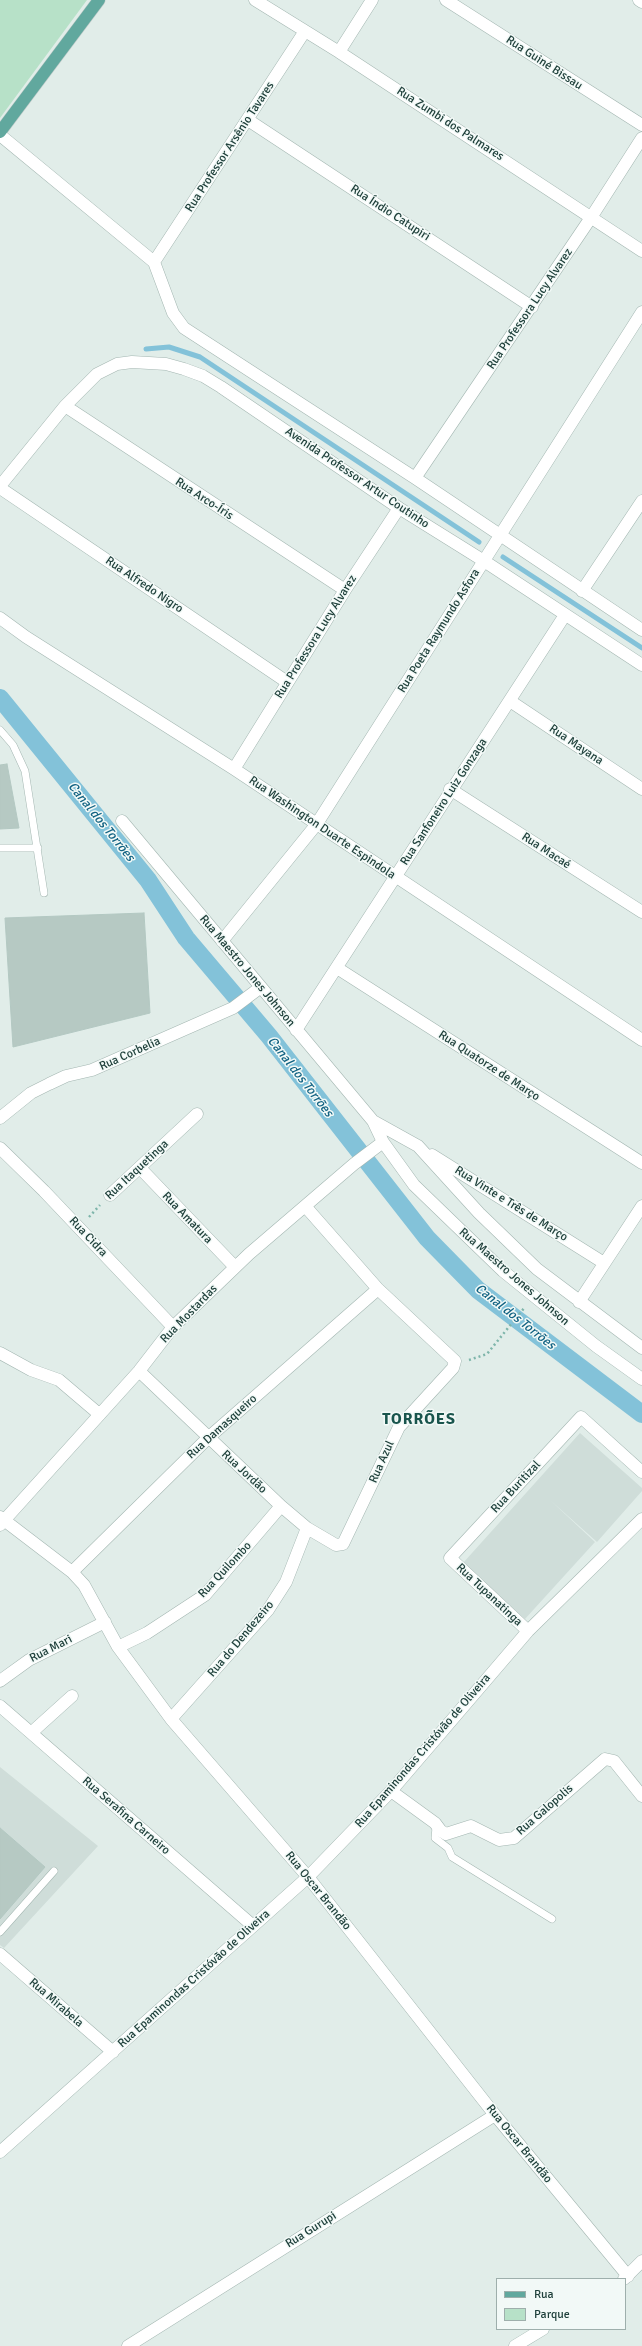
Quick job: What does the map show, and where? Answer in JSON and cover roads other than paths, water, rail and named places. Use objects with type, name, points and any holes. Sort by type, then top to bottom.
[{"type":"main road","points":[[0,132],[99,0]]},
{"type":"street","name":"Rua Zumbi dos Palmares","points":[[255,0],[339,52],[592,216],[642,251]]},
{"type":"street","points":[[339,52],[372,0]]},
{"type":"street","name":"Rua Guiné Bissau","points":[[446,0],[642,125]]},
{"type":"street","name":"Rua Professor Arsênio Tavares","points":[[154,262],[305,31]]},
{"type":"street","name":"Rua Índio Catupiri","points":[[248,120],[532,307]]},
{"type":"street","points":[[0,135],[154,262],[173,313],[184,328],[415,478],[642,630]]},
{"type":"street","name":"Rua Professora Lucy Alvarez","points":[[415,478],[532,307],[642,138]]},
{"type":"street","name":"Rua Poeta Raymundo Asfora","points":[[222,940],[316,825],[642,312]]},
{"type":"street","name":"Avenida Professor Artur Coutinho","points":[[0,487],[65,406],[97,374],[117,364],[149,362],[184,369],[203,376],[221,387],[399,508],[484,561],[642,666]]},
{"type":"street","name":"Rua Arco-Íris","points":[[65,406],[345,590]]},
{"type":"street","name":"Rua Alfredo Nigro","points":[[0,487],[287,682]]},
{"type":"street","points":[[582,591],[642,502]]},
{"type":"street","name":"Rua Professora Lucy Alvarez","points":[[234,769],[345,590],[399,508]]},
{"type":"street","name":"Rua Sanfoneiro Luiz Gonzaga","points":[[296,1030],[450,790],[510,701],[565,615]]},
{"type":"street","name":"Rua Washington Duarte Espindola","points":[[0,618],[26,637],[234,769],[316,825],[642,1040]]},
{"type":"street","name":"Rua Mayana","points":[[510,701],[642,789]]},
{"type":"street","name":"Rua Macaé","points":[[450,790],[642,912]]},
{"type":"street","name":"Rua Maestro Jones Johnson","points":[[122,821],[222,940],[260,988],[373,1121],[383,1142],[414,1185],[464,1236],[503,1271],[596,1346],[642,1379]]},
{"type":"street","name":"Rua Quatorze de Março","points":[[337,968],[642,1163]]},
{"type":"street","name":"Rua Corbelia","points":[[0,1118],[31,1093],[66,1076],[92,1070],[233,1008],[260,988]]},
{"type":"street","name":"Rua Itaquetinga","points":[[110,1195],[197,1114]]},
{"type":"street","name":"Rua Maestro Jones Johnson","points":[[373,1121],[418,1146],[479,1213],[537,1269],[642,1348]]},
{"type":"street","name":"Rua Mostardas","points":[[2,1521],[139,1371],[173,1327],[235,1267],[354,1164],[383,1142]]},
{"type":"street","name":"Rua Vinte e Três de Março","points":[[418,1146],[604,1263]]},
{"type":"street","name":"Rua Cidra","points":[[0,1148],[173,1327]]},
{"type":"street","name":"Rua Amatura","points":[[140,1168],[235,1267]]},
{"type":"street","points":[[305,1206],[378,1289]]},
{"type":"street","points":[[579,1302],[642,1206]]},
{"type":"street","name":"Rua Azul","points":[[352,1526],[399,1426],[454,1364],[378,1289]]},
{"type":"street","name":"Rua Damasqueiro","points":[[72,1572],[208,1438],[378,1289]]},
{"type":"street","points":[[0,1353],[31,1370],[60,1380],[99,1414]]},
{"type":"street","name":"Rua Jordão","points":[[139,1371],[280,1506],[307,1528],[339,1546],[344,1544],[352,1526]]},
{"type":"street","name":"Rua Buritizal","points":[[450,1558],[581,1417],[642,1472]]},
{"type":"street","name":"Rua Quilombo","points":[[118,1648],[147,1632],[205,1595],[280,1506]]},
{"type":"street","name":"Rua Epaminondas Cristóvão de Oliveira","points":[[0,2152],[252,1925],[308,1877],[391,1791],[528,1631],[642,1519]]},
{"type":"street","name":"Rua Oscar Brandão","points":[[2,1521],[72,1572],[84,1585],[118,1648],[171,1718],[308,1877],[495,2115],[626,2278]]},
{"type":"street","name":"Rua do Dendezeiro","points":[[171,1718],[268,1610],[286,1582],[307,1528]]},
{"type":"street","name":"Rua Tupanatinga","points":[[450,1558],[528,1631]]},
{"type":"street","name":"Rua Mari","points":[[0,1681],[29,1660],[105,1622]]},
{"type":"street","points":[[31,1733],[72,1696]]},
{"type":"street","name":"Rua Serafina Carneiro","points":[[0,1706],[252,1925]]},
{"type":"street","name":"Rua Galopolis","points":[[391,1791],[435,1823],[441,1831],[446,1834],[471,1826],[499,1840],[514,1838],[601,1760],[609,1759],[614,1761],[642,1796]]},
{"type":"street","name":"Rua Mirabela","points":[[0,1954],[112,2052]]},
{"type":"street","name":"Rua Gurupi","points":[[128,2346],[495,2115]]},
{"type":"street","points":[[626,2278],[642,2261]]},
{"type":"street","points":[[515,2346],[541,2330]]},
{"type":"lane","points":[[0,730],[13,745],[25,772],[44,892]]},
{"type":"lane","points":[[0,848],[38,848]]},
{"type":"lane","points":[[435,1823],[437,1834],[435,1838],[448,1848],[452,1857],[552,1919]]},
{"type":"lane","points":[[0,1932],[54,1872]]},
{"type":"waterway","points":[[146,349],[169,347],[200,357],[479,542]]},
{"type":"waterway","points":[[503,557],[642,648]]},
{"type":"waterway","name":"Canal dos Torrões","points":[[0,698],[148,880],[186,938],[269,1036],[427,1238],[478,1290],[642,1414]]},
{"type":"district","name":"TORRÕES","points":[[419,1420]]}]
